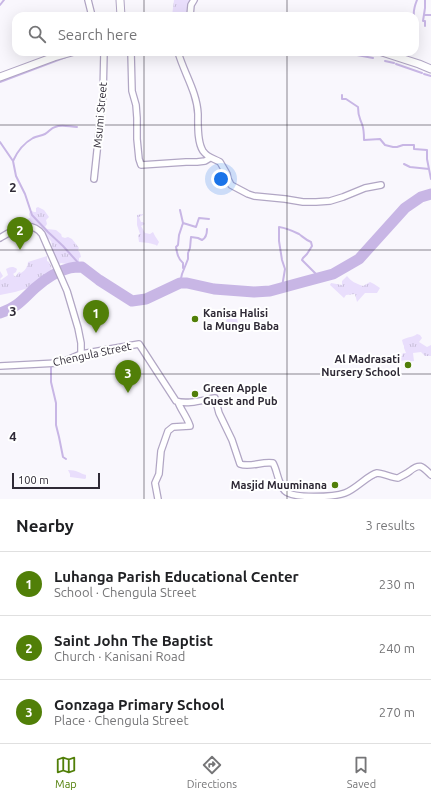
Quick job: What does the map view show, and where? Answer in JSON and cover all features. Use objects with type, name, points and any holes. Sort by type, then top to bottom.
[{"type":"main road","points":[[120,0],[121,12]]},
{"type":"main road","points":[[0,77],[58,56]]},
{"type":"main road","points":[[394,56],[431,69]]},
{"type":"street","points":[[88,0],[91,12]]},
{"type":"street","points":[[190,12],[191,5],[194,0]]},
{"type":"street","name":"Msumi Street","points":[[94,179],[103,95],[104,56]]},
{"type":"street","points":[[131,56],[132,92],[137,113],[137,140],[141,165],[205,161],[210,158]]},
{"type":"street","points":[[179,56],[195,99],[198,112],[198,129],[203,151],[210,158],[220,162],[231,185],[254,196],[303,202],[330,201],[365,188],[381,185]]},
{"type":"street","points":[[0,238],[18,228],[36,228],[42,234],[67,291],[78,328],[81,343],[81,354]]},
{"type":"street","name":"Chengula Street","points":[[0,366],[58,363],[81,354],[139,344],[177,401]]},
{"type":"street","points":[[158,499],[155,482],[159,474],[161,451],[168,431],[173,427],[190,426],[177,401],[188,402],[215,398],[240,464],[247,466],[267,462],[273,463],[279,482],[284,491],[295,496],[323,497],[344,493],[378,473],[398,478],[419,466],[431,475]]},
{"type":"green space","points":[[174,0],[192,0],[190,12],[172,12]]},
{"type":"green space","points":[[38,207],[44,210],[49,217],[46,220],[47,224],[45,227],[47,229],[56,230],[62,237],[72,239],[79,248],[78,250],[81,257],[79,258],[79,265],[77,266],[61,263],[58,265],[51,252],[53,250],[51,241],[49,239],[45,242],[45,236],[26,224],[30,218],[30,211],[36,212],[36,208]]},
{"type":"green space","points":[[143,214],[139,217],[141,222],[145,224],[141,226],[145,233],[150,234],[153,232],[159,242],[157,246],[139,242],[138,235],[140,234],[137,225],[137,215]]},
{"type":"green space","points":[[47,256],[47,261],[52,268],[43,279],[36,283],[35,286],[0,295],[0,279],[1,280],[8,275],[6,269],[14,267],[17,269],[13,274],[15,277],[19,272],[21,273],[25,270],[28,262]]},
{"type":"green space","points":[[0,271],[3,276],[0,279]]},
{"type":"green space","points":[[347,276],[350,280],[363,286],[370,282],[380,288],[377,293],[365,293],[357,302],[355,294],[346,295],[344,298],[330,285],[331,283],[342,285],[342,281]]},
{"type":"green space","points":[[234,315],[237,317],[238,326],[231,327],[226,321],[228,317]]},
{"type":"green space","points":[[417,334],[422,338],[419,342],[427,347],[431,345],[431,356],[425,356],[421,352],[413,353],[414,361],[400,361],[403,353],[406,353],[402,340]]},
{"type":"green space","points":[[68,470],[86,475],[86,478],[70,477]]},
{"type":"waterway","points":[[0,5],[4,0]]},
{"type":"waterway","points":[[414,12],[417,0]]},
{"type":"waterway","points":[[425,0],[423,21],[425,21],[425,26]]},
{"type":"waterway","points":[[424,15],[431,15]]},
{"type":"waterway","points":[[362,56],[373,58]]},
{"type":"waterway","points":[[0,82],[66,57]]},
{"type":"waterway","points":[[385,61],[394,63]]},
{"type":"waterway","points":[[396,64],[422,73]]},
{"type":"waterway","points":[[424,74],[431,76]]},
{"type":"waterway","points":[[342,95],[342,99],[346,99],[358,107],[364,140],[380,139],[385,145],[393,147],[414,145],[414,149],[427,150],[427,159],[431,179]]},
{"type":"waterway","points":[[13,161],[21,148],[33,138],[45,134],[52,128],[58,126],[77,127]]},
{"type":"waterway","points":[[0,142],[13,161],[16,176],[25,194],[32,215],[82,267]]},
{"type":"waterway","points":[[404,164],[410,167],[429,169]]},
{"type":"waterway","points":[[0,313],[15,306],[51,276],[65,269],[74,267],[82,267],[132,301],[146,299],[180,283],[187,283],[214,289],[254,292],[270,291],[333,274],[359,259],[405,208],[421,197],[431,194]]},
{"type":"waterway","points":[[180,210],[183,223],[179,235],[178,245],[176,247],[177,254],[183,263],[183,268]]},
{"type":"waterway","points":[[183,223],[196,227],[199,218],[209,219]]},
{"type":"waterway","points":[[282,287],[285,269],[279,241],[279,227],[297,233],[311,242],[312,246],[302,260],[320,278]]},
{"type":"waterway","points":[[180,283],[188,259],[191,237],[202,240],[206,236],[207,229]]},
{"type":"waterway","points":[[49,365],[51,365],[51,382],[56,403],[56,425],[63,457],[66,459]]},
{"type":"waterway","points":[[367,481],[379,475]]},
{"type":"waterway","points":[[276,481],[281,491],[289,496]]},
{"type":"place","name":"Saint John The Baptist","points":[[20,250]]},
{"type":"place","name":"Kanisa Halisi la Mungu Baba","points":[[195,319]]},
{"type":"place","name":"Luhanga Parish Educational Center","points":[[96,333]]},
{"type":"place","name":"Al Madrasati Nursery School","points":[[408,365]]},
{"type":"place","name":"Gonzaga Primary School","points":[[128,393]]},
{"type":"place","name":"Green Apple Guest and Pub","points":[[195,394]]},
{"type":"place","name":"Masjid Muuminana","points":[[335,485]]}]
